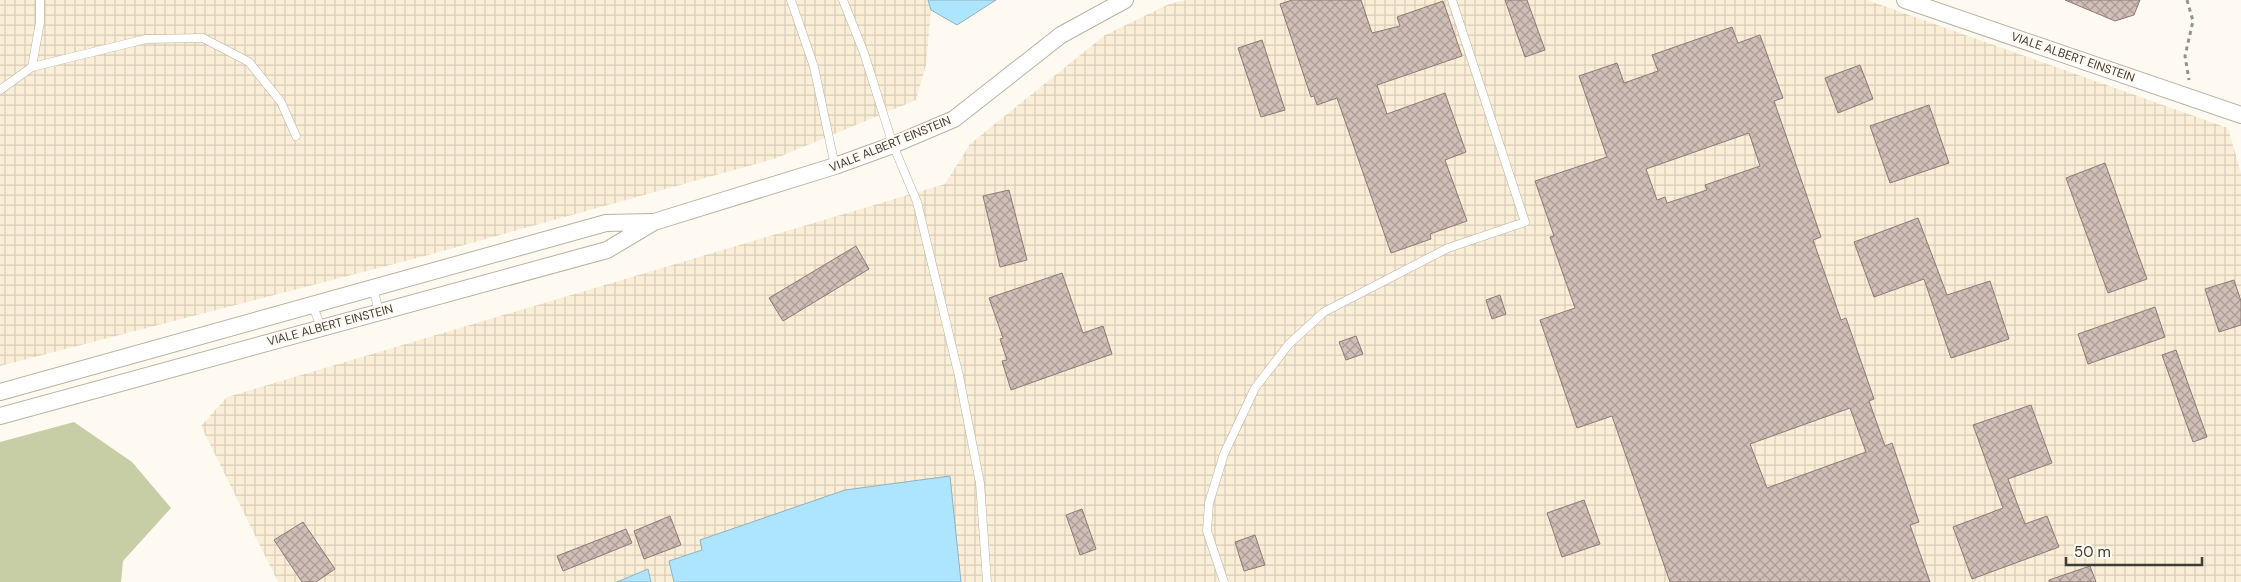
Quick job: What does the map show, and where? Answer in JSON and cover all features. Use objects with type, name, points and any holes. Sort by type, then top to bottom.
[{"type":"street","name":"VIALE ALBERT EINSTEIN","points":[[0,416],[144,375],[608,250],[654,222],[836,166],[894,145],[954,119],[1061,36],[1125,0]]},
{"type":"street","name":"VIALE ALBERT EINSTEIN","points":[[1905,0],[2241,114]]},
{"type":"street","name":"VIALE ALBERT EINSTEIN","points":[[7,390],[606,223],[654,222]]},
{"type":"lane","points":[[32,67],[40,22],[40,0]]},
{"type":"lane","points":[[791,0],[814,67],[836,166]]},
{"type":"lane","points":[[842,0],[864,53],[894,145],[917,202],[959,376],[980,483],[987,582]]},
{"type":"lane","points":[[1224,582],[1207,531],[1209,503],[1224,454],[1254,388],[1289,344],[1324,312],[1448,248],[1525,222],[1452,0]]},
{"type":"lane","points":[[0,90],[32,67],[146,39],[203,38],[249,62],[281,102],[296,136]]},
{"type":"lane","points":[[0,83],[10,83]]},
{"type":"lane","points":[[373,288],[379,311]]},
{"type":"lane","points":[[312,304],[321,327]]},
{"type":"path","points":[[2187,0],[2193,21],[2185,56],[2193,98]]},
{"type":"shaded area","points":[[0,0],[928,0],[931,10],[926,65],[916,100],[774,159],[421,257],[0,366]]},
{"type":"shaded area","points":[[1186,0],[1867,0],[2228,128],[2241,173],[2241,582],[278,582],[201,426],[227,397],[945,184],[970,144],[1105,35],[1169,4]]},
{"type":"green space","points":[[74,422],[132,462],[171,508],[123,561],[121,582],[0,582],[0,442]]},
{"type":"water","points":[[928,0],[996,0],[957,25],[931,10]]},
{"type":"water","points":[[950,476],[961,582],[674,582],[669,561],[702,550],[700,540],[845,490]]},
{"type":"water","points":[[648,569],[651,582],[617,582]]},
{"type":"building","points":[[1292,0],[1361,0],[1372,33],[1400,26],[1397,17],[1443,1],[1462,56],[1377,85],[1387,114],[1445,93],[1466,152],[1445,160],[1467,221],[1430,234],[1431,239],[1391,253],[1337,98],[1317,105],[1314,96],[1311,97],[1280,4]]},
{"type":"building","points":[[1505,0],[1527,0],[1545,50],[1525,57]]},
{"type":"building","points":[[2065,0],[2140,0],[2134,15],[2115,21]]},
{"type":"building","points":[[1732,27],[1738,43],[1760,35],[1783,98],[1774,101],[1821,237],[1813,240],[1841,320],[1846,318],[1874,399],[1869,401],[1885,446],[1892,443],[1919,522],[1910,525],[1930,582],[1670,582],[1612,416],[1577,428],[1540,320],[1575,308],[1550,237],[1554,236],[1535,181],[1607,157],[1579,76],[1617,63],[1624,83],[1658,71],[1652,55]],"holes":[[[1749,133],[1760,166],[1705,185],[1707,190],[1667,203],[1665,197],[1657,200],[1646,169]],[[1850,408],[1866,452],[1767,488],[1750,444]]]},
{"type":"building","points":[[1262,40],[1285,110],[1261,117],[1238,48]]},
{"type":"building","points":[[1860,65],[1873,99],[1838,113],[1825,78]]},
{"type":"building","points":[[1929,105],[1949,163],[1890,183],[1870,126]]},
{"type":"building","points":[[2105,163],[2147,279],[2108,293],[2066,178]]},
{"type":"building","points":[[1009,190],[1027,260],[1000,267],[983,196]]},
{"type":"building","points":[[1918,218],[1947,295],[1990,281],[2009,339],[1951,358],[1924,279],[1874,297],[1854,242]]},
{"type":"building","points":[[856,246],[869,269],[783,321],[769,298]]},
{"type":"building","points":[[1062,273],[1083,333],[1103,326],[1112,354],[1011,390],[1002,361],[1007,360],[1000,339],[1003,338],[989,298]]},
{"type":"building","points":[[2234,280],[2241,301],[2241,325],[2219,332],[2205,289]]},
{"type":"building","points":[[1500,295],[1506,314],[1492,319],[1486,300]]},
{"type":"building","points":[[2155,307],[2165,337],[2088,364],[2078,334]]},
{"type":"building","points":[[1356,336],[1363,354],[1346,360],[1339,342]]},
{"type":"building","points":[[2176,350],[2207,437],[2193,442],[2162,355]]},
{"type":"building","points":[[2031,405],[2052,463],[2008,479],[2025,524],[2047,516],[2059,547],[1972,579],[1953,527],[2003,508],[1973,425]]},
{"type":"building","points":[[1584,500],[1600,544],[1562,557],[1547,513]]},
{"type":"building","points":[[1082,509],[1096,549],[1080,555],[1066,515]]},
{"type":"building","points":[[670,516],[681,545],[644,559],[634,531]]},
{"type":"building","points":[[303,522],[335,569],[316,582],[302,582],[274,540]]},
{"type":"building","points":[[626,529],[632,543],[563,571],[557,556]]},
{"type":"building","points":[[1255,535],[1265,565],[1244,571],[1235,542]]},
{"type":"building","points":[[2090,566],[2096,582],[2049,582],[2049,580]]}]
